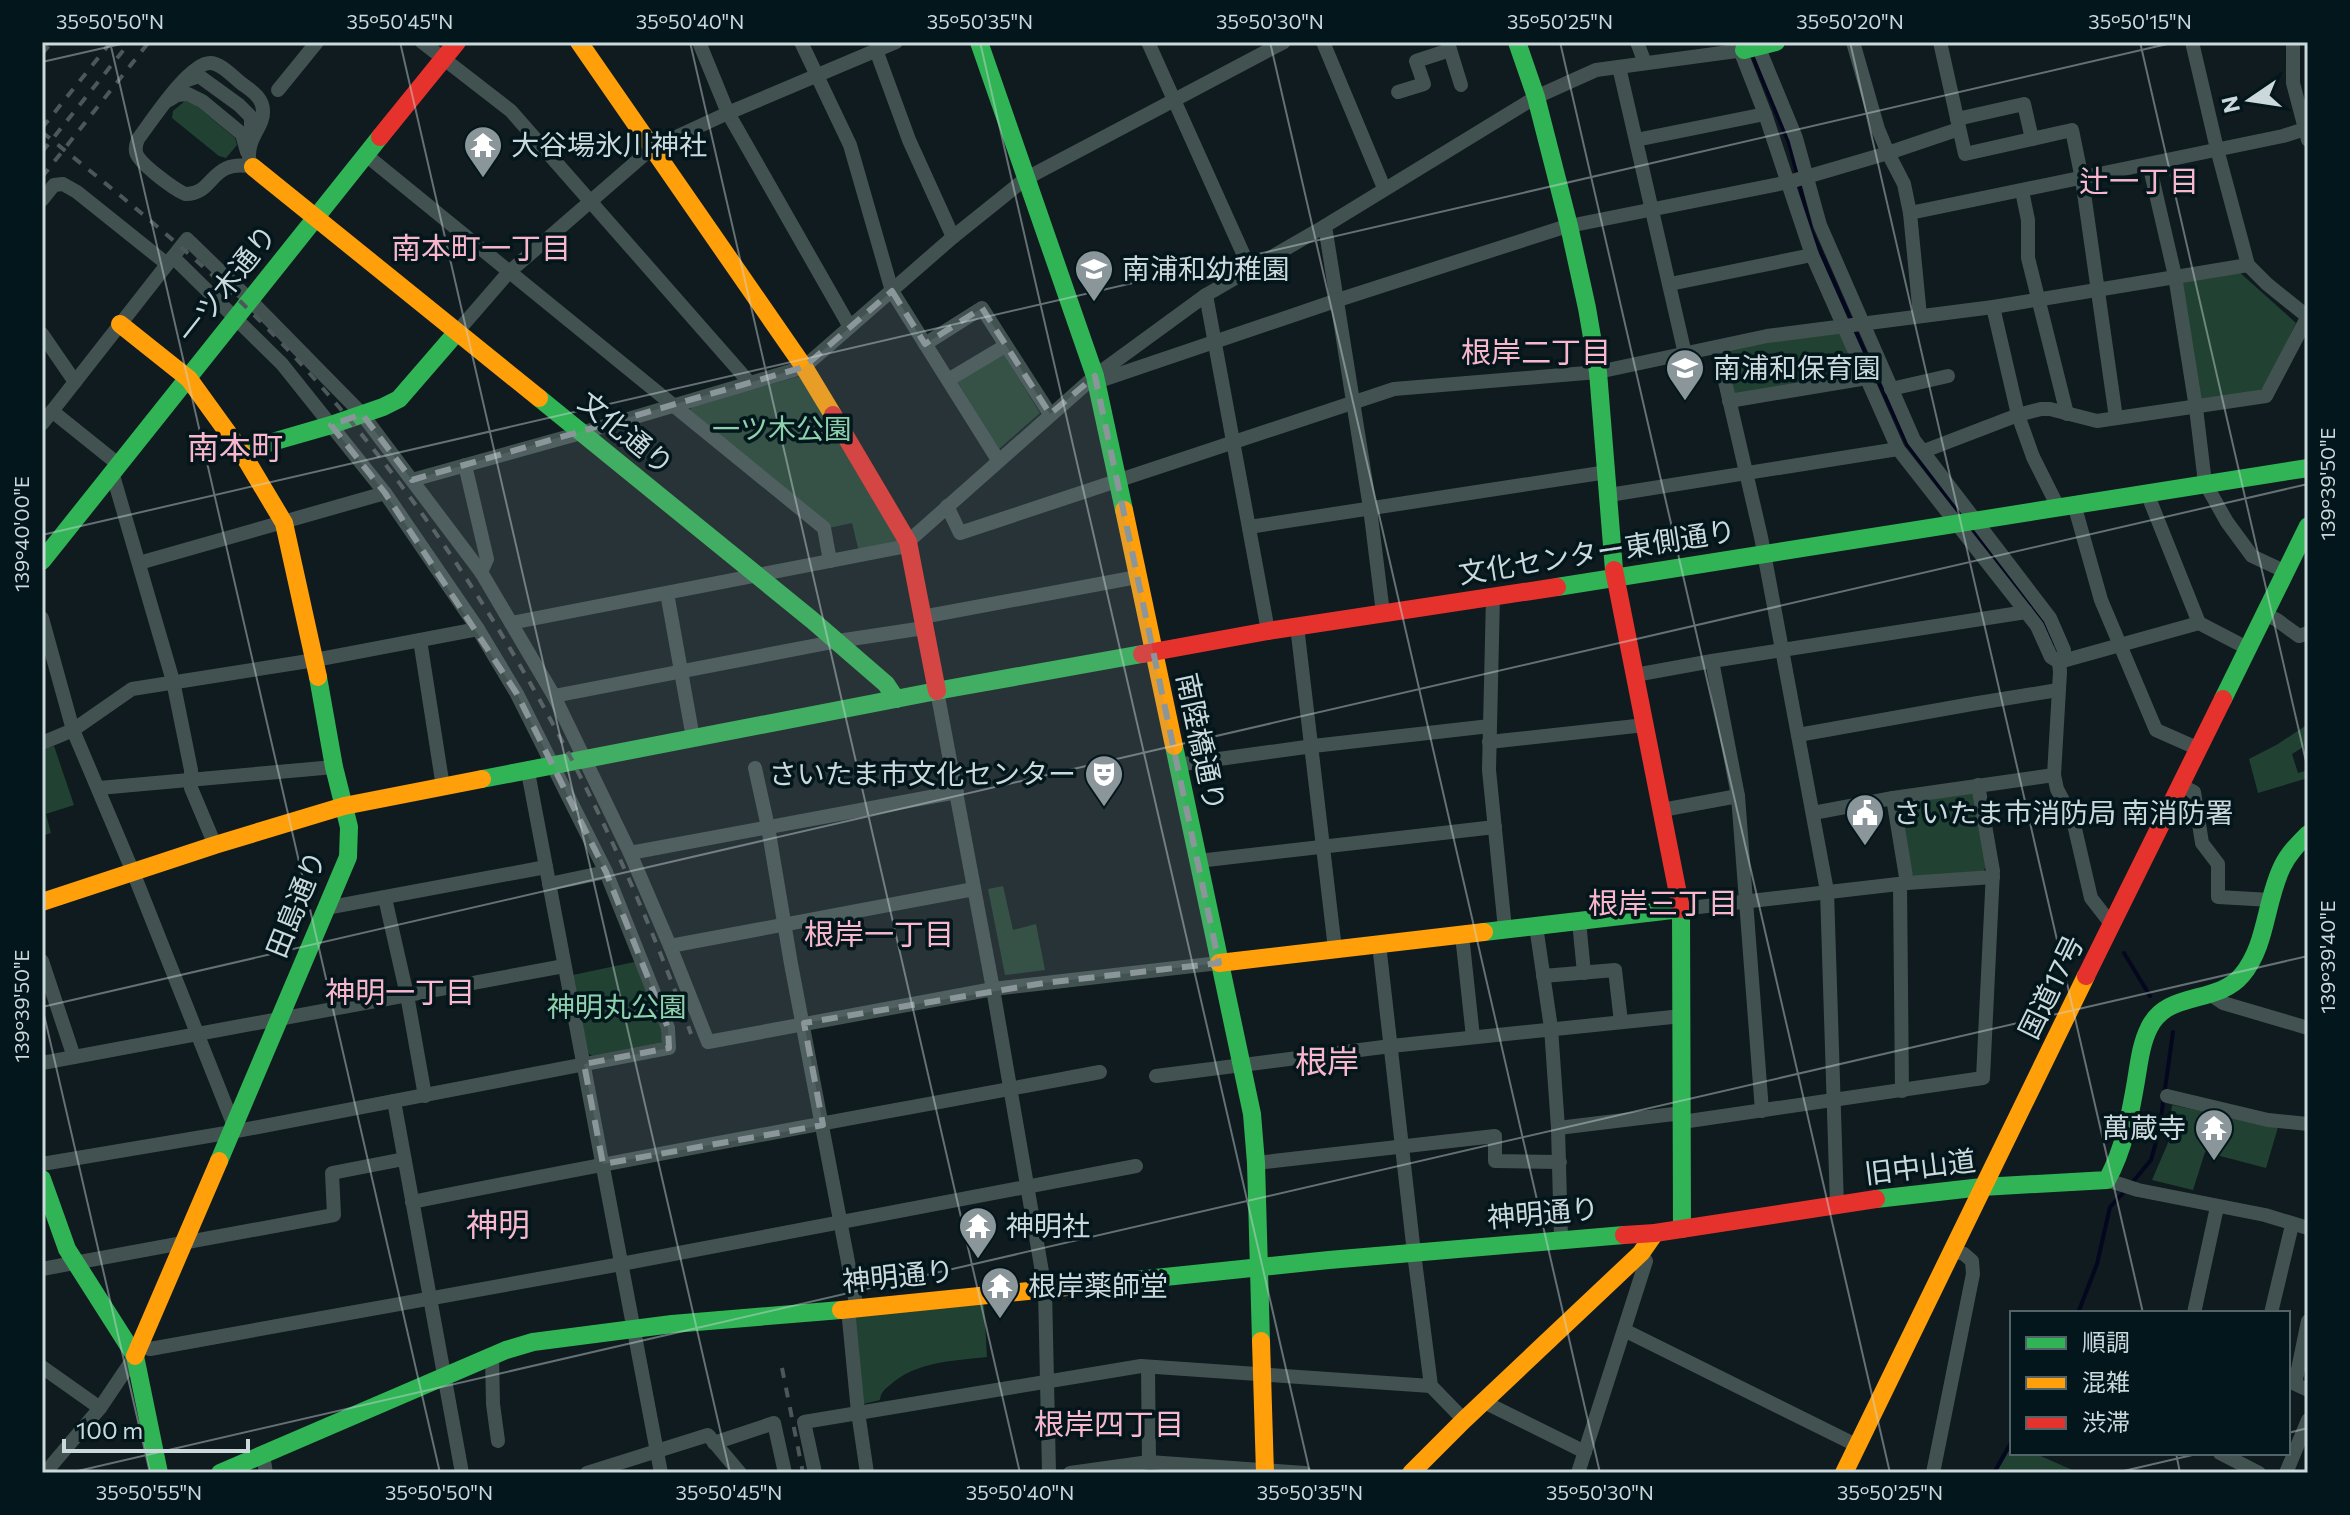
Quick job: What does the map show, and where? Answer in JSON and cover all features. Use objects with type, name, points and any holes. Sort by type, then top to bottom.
[{"type":"main road","name":"一ツ木通り","points":[[42,561],[457,42]]},
{"type":"main road","points":[[579,42],[804,367],[908,542],[937,691]]},
{"type":"main road","name":"南陸橋通り","points":[[979,42],[1095,379],[1252,1114],[1265,1471]]},
{"type":"main road","points":[[1517,42],[1536,97],[1587,308],[1598,372],[1615,577],[1681,909],[1682,1229]]},
{"type":"main road","name":"文化通り","points":[[251,162],[838,641],[886,684],[896,699]]},
{"type":"main road","name":"田島通り","points":[[120,324],[189,379],[241,451],[284,523],[349,827],[348,857],[187,1242],[138,1351]]},
{"type":"main road","points":[[241,451],[331,425],[399,399],[457,332]]},
{"type":"main road","name":"文化センター東側通り","points":[[42,902],[344,806],[937,691],[1297,626],[2308,468]]},
{"type":"main road","name":"国道17号","points":[[1844,1473],[2308,526]]},
{"type":"main road","points":[[2107,1180],[2122,1153],[2139,1061],[2152,1023],[2170,1007],[2188,999],[2211,995],[2237,981],[2252,962],[2264,931],[2278,870],[2286,856],[2308,834]]},
{"type":"main road","points":[[1219,963],[1681,909]]},
{"type":"main road","points":[[42,1179],[67,1249],[138,1351],[159,1473]]},
{"type":"main road","name":"旧中山道","points":[[1655,1233],[1884,1198],[1982,1187],[2107,1180]]},
{"type":"main road","points":[[1411,1473],[1641,1253],[1655,1233]]},
{"type":"main road","name":"神明通り","points":[[220,1473],[264,1464],[443,1377],[533,1342],[672,1324],[1655,1233]]},
{"type":"street","points":[[278,90],[317,42]]},
{"type":"street","points":[[422,42],[511,111],[749,382]]},
{"type":"street","points":[[699,42],[728,113],[850,327]]},
{"type":"street","points":[[801,42],[850,145],[892,291],[998,460]]},
{"type":"street","points":[[1148,42],[1250,269]]},
{"type":"street","points":[[412,480],[804,367],[953,237],[1025,179],[1284,42]]},
{"type":"street","points":[[1323,42],[1384,188]]},
{"type":"street","points":[[1637,42],[1645,63]]},
{"type":"street","points":[[1853,42],[1878,129],[1904,184],[1910,213],[1920,316]]},
{"type":"street","points":[[1940,42],[1965,154],[2072,130],[2082,179],[2116,418]]},
{"type":"street","points":[[1924,451],[2041,409],[2097,421],[2266,396],[2308,317],[2248,265],[2192,42]]},
{"type":"street","points":[[1910,213],[2307,133],[2293,83],[2293,42]]},
{"type":"street","points":[[457,332],[508,273],[652,148],[885,45],[909,140],[953,237]]},
{"type":"street","points":[[1398,92],[1424,84],[1416,61],[1452,45],[1461,85]]},
{"type":"street","points":[[511,623],[902,547],[1050,414],[1206,295],[1536,97],[1596,70],[1754,47]]},
{"type":"street","points":[[1754,47],[1765,114],[1820,225],[1854,325],[1867,378],[1898,449],[2050,618],[2064,650],[2058,690],[2054,775],[2057,789],[2073,820],[2091,898],[2112,925]]},
{"type":"street","points":[[1754,47],[1796,138],[1798,180],[1812,255],[1891,389],[1914,440],[2037,626],[2051,657],[2061,661],[2199,623]]},
{"type":"street","points":[[215,64],[256,95],[264,108],[252,137],[251,162],[224,168],[204,189],[192,194],[178,191],[143,163],[135,151],[138,139],[183,81],[200,66],[215,64]]},
{"type":"street","points":[[1619,67],[1685,354]]},
{"type":"street","points":[[167,101],[182,94],[195,96],[202,101],[242,134],[251,162]]},
{"type":"street","points":[[1095,379],[1215,343],[1569,226],[1798,180],[1888,153],[1958,124],[2024,104],[2032,139]]},
{"type":"street","points":[[1636,140],[1765,114]]},
{"type":"street","points":[[366,155],[824,528],[830,561]]},
{"type":"street","points":[[2149,164],[2175,276],[2205,483],[2227,522],[2252,556],[2286,572]]},
{"type":"street","points":[[42,200],[54,185],[63,184],[170,260],[282,364],[385,493],[478,629],[517,694],[554,766],[606,872],[668,1028],[669,1048],[425,1096],[42,1164]]},
{"type":"street","points":[[2022,191],[2028,220],[2028,258],[2067,414]]},
{"type":"street","points":[[1325,226],[1370,508],[1383,613]]},
{"type":"street","points":[[42,424],[187,239],[362,414],[481,572],[554,696],[630,853],[708,1042],[993,989],[1219,963]]},
{"type":"street","points":[[1670,284],[1812,255]]},
{"type":"street","points":[[947,506],[960,533],[1394,389],[1598,372],[1767,336],[1993,307],[2248,265]]},
{"type":"street","points":[[1206,295],[1268,631]]},
{"type":"street","points":[[1993,307],[2018,415],[2033,457],[2066,505],[2101,600],[2156,730],[2199,749]]},
{"type":"street","points":[[925,344],[982,308],[1050,414]]},
{"type":"street","points":[[42,334],[75,382]]},
{"type":"street","points":[[948,380],[1005,346]]},
{"type":"street","points":[[1717,347],[1765,555],[1827,891],[1837,1206]]},
{"type":"street","points":[[1891,389],[1948,376]]},
{"type":"street","points":[[1729,401],[1867,378]]},
{"type":"street","points":[[52,411],[115,468],[173,681],[191,770],[191,788],[215,845]]},
{"type":"street","points":[[1609,495],[1898,449]]},
{"type":"street","points":[[465,465],[487,559],[481,572]]},
{"type":"street","points":[[1249,527],[1607,472]]},
{"type":"street","points":[[139,563],[385,493]]},
{"type":"street","points":[[2147,493],[2199,623],[2249,649]]},
{"type":"street","points":[[554,696],[838,641],[1137,577]]},
{"type":"street","points":[[667,593],[693,738]]},
{"type":"street","points":[[1493,596],[1489,770],[1505,929]]},
{"type":"street","points":[[1635,675],[2026,612]]},
{"type":"street","points":[[2265,614],[2299,636],[2308,633]]},
{"type":"street","points":[[42,618],[73,730],[133,872],[233,1129]]},
{"type":"street","points":[[1297,626],[1335,949]]},
{"type":"street","points":[[42,743],[73,730],[132,689],[315,660],[478,629]]},
{"type":"street","points":[[420,640],[443,787]]},
{"type":"street","points":[[1712,661],[1738,796],[1762,1111]]},
{"type":"street","points":[[1798,735],[2058,690]]},
{"type":"street","points":[[937,691],[1045,1289],[1049,1473]]},
{"type":"street","points":[[1489,742],[1645,725]]},
{"type":"street","points":[[1176,765],[1490,726]]},
{"type":"street","points":[[99,788],[334,767]]},
{"type":"street","points":[[755,768],[841,1222],[852,1309],[858,1412],[867,1473]]},
{"type":"street","points":[[528,772],[661,1473]]},
{"type":"street","points":[[1813,813],[2054,775]]},
{"type":"street","points":[[1558,1128],[1762,1111],[1983,1078],[1993,877],[1978,785]]},
{"type":"street","points":[[2180,785],[2194,792],[2202,843],[2218,864],[2218,897],[2271,900]]},
{"type":"street","points":[[630,853],[957,792]]},
{"type":"street","points":[[1662,810],[1738,796]]},
{"type":"street","points":[[1893,798],[1904,883],[1902,1091]]},
{"type":"street","points":[[1198,861],[1495,827]]},
{"type":"street","points":[[326,908],[546,867]]},
{"type":"street","points":[[549,884],[606,872]]},
{"type":"street","points":[[1681,909],[1904,883],[1993,877]]},
{"type":"street","points":[[670,946],[974,889]]},
{"type":"street","points":[[385,898],[425,1096]]},
{"type":"street","points":[[1579,921],[1584,973]]},
{"type":"street","points":[[1536,926],[1551,1028],[1560,1162],[1561,1240]]},
{"type":"street","points":[[1462,935],[1473,1037]]},
{"type":"street","points":[[1379,944],[1431,1386],[1464,1420]]},
{"type":"street","points":[[42,961],[74,1057]]},
{"type":"street","points":[[42,1063],[564,966]]},
{"type":"street","points":[[1543,976],[1615,970],[1621,1022]]},
{"type":"street","points":[[2211,995],[2223,1003],[2308,1028]]},
{"type":"street","points":[[1156,1076],[1391,1046],[1682,1016]]},
{"type":"street","points":[[412,1202],[1100,1072]]},
{"type":"street","points":[[2167,1096],[2268,1120],[2308,1124]]},
{"type":"street","points":[[394,1101],[462,1473]]},
{"type":"street","points":[[1256,1163],[1495,1136],[1495,1161],[1560,1162]]},
{"type":"street","points":[[42,1269],[334,1215],[332,1173],[404,1159]]},
{"type":"street","points":[[44,1472],[100,1408],[138,1351],[621,1264],[1136,1166]]},
{"type":"street","points":[[2107,1180],[2138,1190],[2265,1215],[2308,1228]]},
{"type":"street","points":[[2194,1311],[2217,1207]]},
{"type":"street","points":[[2271,1311],[2292,1225]]},
{"type":"street","points":[[1933,1473],[1973,1274],[1972,1261],[1964,1254],[1951,1250]]},
{"type":"street","points":[[1578,1473],[1646,1261],[1641,1253]]},
{"type":"street","points":[[2308,1321],[2295,1384],[2308,1390]]},
{"type":"street","points":[[1624,1330],[1858,1446]]},
{"type":"street","points":[[492,1356],[498,1441]]},
{"type":"street","points":[[42,1367],[100,1408]]},
{"type":"street","points":[[815,1473],[804,1422],[1148,1367],[1431,1386]]},
{"type":"street","points":[[1148,1367],[1149,1462]]},
{"type":"street","points":[[1484,1402],[1585,1452]]},
{"type":"street","points":[[2286,1473],[2308,1420]]},
{"type":"street","points":[[714,1443],[774,1423],[785,1473]]},
{"type":"street","points":[[587,1473],[708,1435],[740,1473]]},
{"type":"street","points":[[2224,1455],[2259,1473]]},
{"type":"street","points":[[1070,1473],[1149,1462],[1305,1473]]},
{"type":"highlighted area","points":[[892,291],[925,344],[982,308],[1050,414],[1095,376],[1219,963],[1044,983],[804,1023],[823,1125],[603,1164],[584,1064],[669,1048],[668,1028],[606,872],[517,694],[385,493],[331,425],[362,414],[412,480],[804,367]]},
{"type":"green space","points":[[185,101],[192,102],[235,138],[237,145],[226,158],[219,156],[172,118],[173,111]]},
{"type":"green space","points":[[2238,271],[2296,323],[2264,389],[2204,402],[2200,398],[2180,283]]},
{"type":"green space","points":[[1841,333],[1860,374],[1737,395],[1733,392],[1723,354],[1728,349]]},
{"type":"green space","points":[[1003,353],[1040,413],[999,449],[957,381]]},
{"type":"green space","name":"一ツ木公園","points":[[800,376],[898,539],[896,545],[859,552],[852,523],[829,528],[690,412],[691,407]]},
{"type":"green space","points":[[2308,724],[2308,744],[2292,754],[2298,773],[2305,771],[2308,778],[2258,793],[2249,759]]},
{"type":"green space","points":[[54,746],[74,805],[46,814],[51,833],[42,836],[42,750]]},
{"type":"green space","points":[[1974,793],[1986,865],[1984,871],[1916,878],[1912,874],[1900,806],[1905,801]]},
{"type":"green space","points":[[1003,886],[1013,930],[1036,924],[1045,970],[1005,975],[988,889]]},
{"type":"green space","name":"神明丸公園","points":[[639,961],[664,1029],[661,1044],[592,1056],[588,1053],[573,975]]},
{"type":"green space","name":"萬蔵寺","points":[[2172,1105],[2278,1127],[2266,1168],[2205,1152],[2193,1190],[2152,1180],[2168,1143]]},
{"type":"green space","points":[[984,1304],[987,1357],[948,1361],[912,1371],[886,1388],[880,1400],[863,1404],[852,1316]]},
{"type":"green space","points":[[2010,1448],[2010,1455],[2038,1455],[2079,1473],[1996,1473]]},
{"type":"waterway","points":[[1752,55],[1789,143],[1797,174]]},
{"type":"waterway","points":[[1799,183],[1811,230],[1851,320]]},
{"type":"waterway","points":[[1854,328],[1907,444],[1960,514]]},
{"type":"waterway","points":[[1970,527],[2045,624],[2053,644]]},
{"type":"waterway","points":[[2124,953],[2150,996]]},
{"type":"waterway","points":[[2131,1184],[2151,1160],[2159,1131],[2173,1032]]},
{"type":"waterway","points":[[2079,1311],[2097,1264],[2110,1207],[2125,1191]]},
{"type":"waterway","points":[[1994,1473],[2010,1445]]},
{"type":"railway","points":[[42,54],[52,42]]},
{"type":"railway","points":[[42,128],[111,42]]},
{"type":"railway","points":[[42,152],[130,42]]},
{"type":"railway","points":[[42,177],[149,42]]},
{"type":"railway","points":[[42,132],[158,228],[242,303],[338,406],[402,486],[462,571],[517,660],[567,751],[613,845],[691,1034]]},
{"type":"railway","points":[[782,1368],[803,1473]]},
{"type":"traffic: fast","points":[[979,42],[1095,376],[1124,510]]},
{"type":"traffic: fast","points":[[1517,42],[1536,97],[1587,308],[1598,372],[1614,570]]},
{"type":"traffic: fast","points":[[1744,50],[1776,42]]},
{"type":"traffic: fast","points":[[42,561],[380,137]]},
{"type":"traffic: fast","points":[[241,451],[331,425],[399,399],[457,332]]},
{"type":"traffic: fast","points":[[539,398],[812,620],[886,684],[896,699]]},
{"type":"traffic: fast","points":[[1557,587],[2308,468]]},
{"type":"traffic: fast","points":[[2223,699],[2308,526]]},
{"type":"traffic: fast","points":[[482,779],[1142,654]]},
{"type":"traffic: fast","points":[[219,1161],[348,857],[349,827],[334,767],[318,677]]},
{"type":"traffic: fast","points":[[1174,746],[1252,1114],[1261,1341]]},
{"type":"traffic: fast","points":[[1876,1199],[1982,1187],[2107,1180],[2126,1132],[2149,1028],[2157,1016],[2168,1008],[2219,991],[2242,975],[2261,937],[2282,867],[2308,834]]},
{"type":"traffic: fast","points":[[1681,909],[1682,1229]]},
{"type":"traffic: fast","points":[[1484,932],[1681,909]]},
{"type":"traffic: fast","points":[[42,1179],[67,1249],[135,1356],[159,1473]]},
{"type":"traffic: fast","points":[[1097,1284],[1329,1260],[1624,1235]]},
{"type":"traffic: fast","points":[[220,1473],[506,1350],[533,1342],[672,1324],[841,1310]]},
{"type":"traffic: slow","points":[[579,42],[804,367],[833,415]]},
{"type":"traffic: slow","points":[[253,167],[539,398]]},
{"type":"traffic: slow","points":[[120,324],[189,379],[241,451],[284,523],[318,677]]},
{"type":"traffic: slow","points":[[1124,510],[1174,746]]},
{"type":"traffic: slow","points":[[42,902],[344,806],[482,779]]},
{"type":"traffic: slow","points":[[1219,963],[1484,932]]},
{"type":"traffic: slow","points":[[1844,1473],[2086,976]]},
{"type":"traffic: slow","points":[[135,1356],[219,1161]]},
{"type":"traffic: slow","points":[[1411,1473],[1641,1253],[1655,1233]]},
{"type":"traffic: slow","points":[[841,1310],[1097,1284]]},
{"type":"traffic: slow","points":[[1261,1341],[1265,1473]]},
{"type":"traffic: jam","points":[[380,137],[457,42]]},
{"type":"traffic: jam","points":[[833,415],[908,542],[937,691]]},
{"type":"traffic: jam","points":[[1614,570],[1681,909]]},
{"type":"traffic: jam","points":[[1142,654],[1268,631],[1557,587]]},
{"type":"traffic: jam","points":[[2086,976],[2223,699]]},
{"type":"traffic: jam","points":[[1624,1235],[1655,1233],[1876,1199]]},
{"type":"place","name":"大谷場氷川神社","points":[[483,179]]},
{"type":"place","name":"南浦和幼稚園","points":[[1094,303]]},
{"type":"place","name":"南浦和保育園","points":[[1685,402]]},
{"type":"place","name":"さいたま市文化センター","points":[[1104,808]]},
{"type":"place","name":"さいたま市消防局 南消防署","points":[[1865,847]]},
{"type":"place","name":"萬蔵寺","points":[[2214,1162]]},
{"type":"place","name":"神明社","points":[[978,1260]]},
{"type":"place","name":"根岸薬師堂","points":[[1000,1320]]},
{"type":"district","name":"辻一丁目","points":[[2139,182]]},
{"type":"district","name":"南本町一丁目","points":[[481,249]]},
{"type":"district","name":"根岸二丁目","points":[[1536,353]]},
{"type":"district","name":"南本町","points":[[235,448]]},
{"type":"district","name":"根岸三丁目","points":[[1663,904]]},
{"type":"district","name":"根岸一丁目","points":[[879,935]]},
{"type":"district","name":"神明一丁目","points":[[400,993]]},
{"type":"district","name":"根岸","points":[[1327,1062]]},
{"type":"district","name":"神明","points":[[498,1225]]},
{"type":"district","name":"根岸四丁目","points":[[1109,1425]]}]
